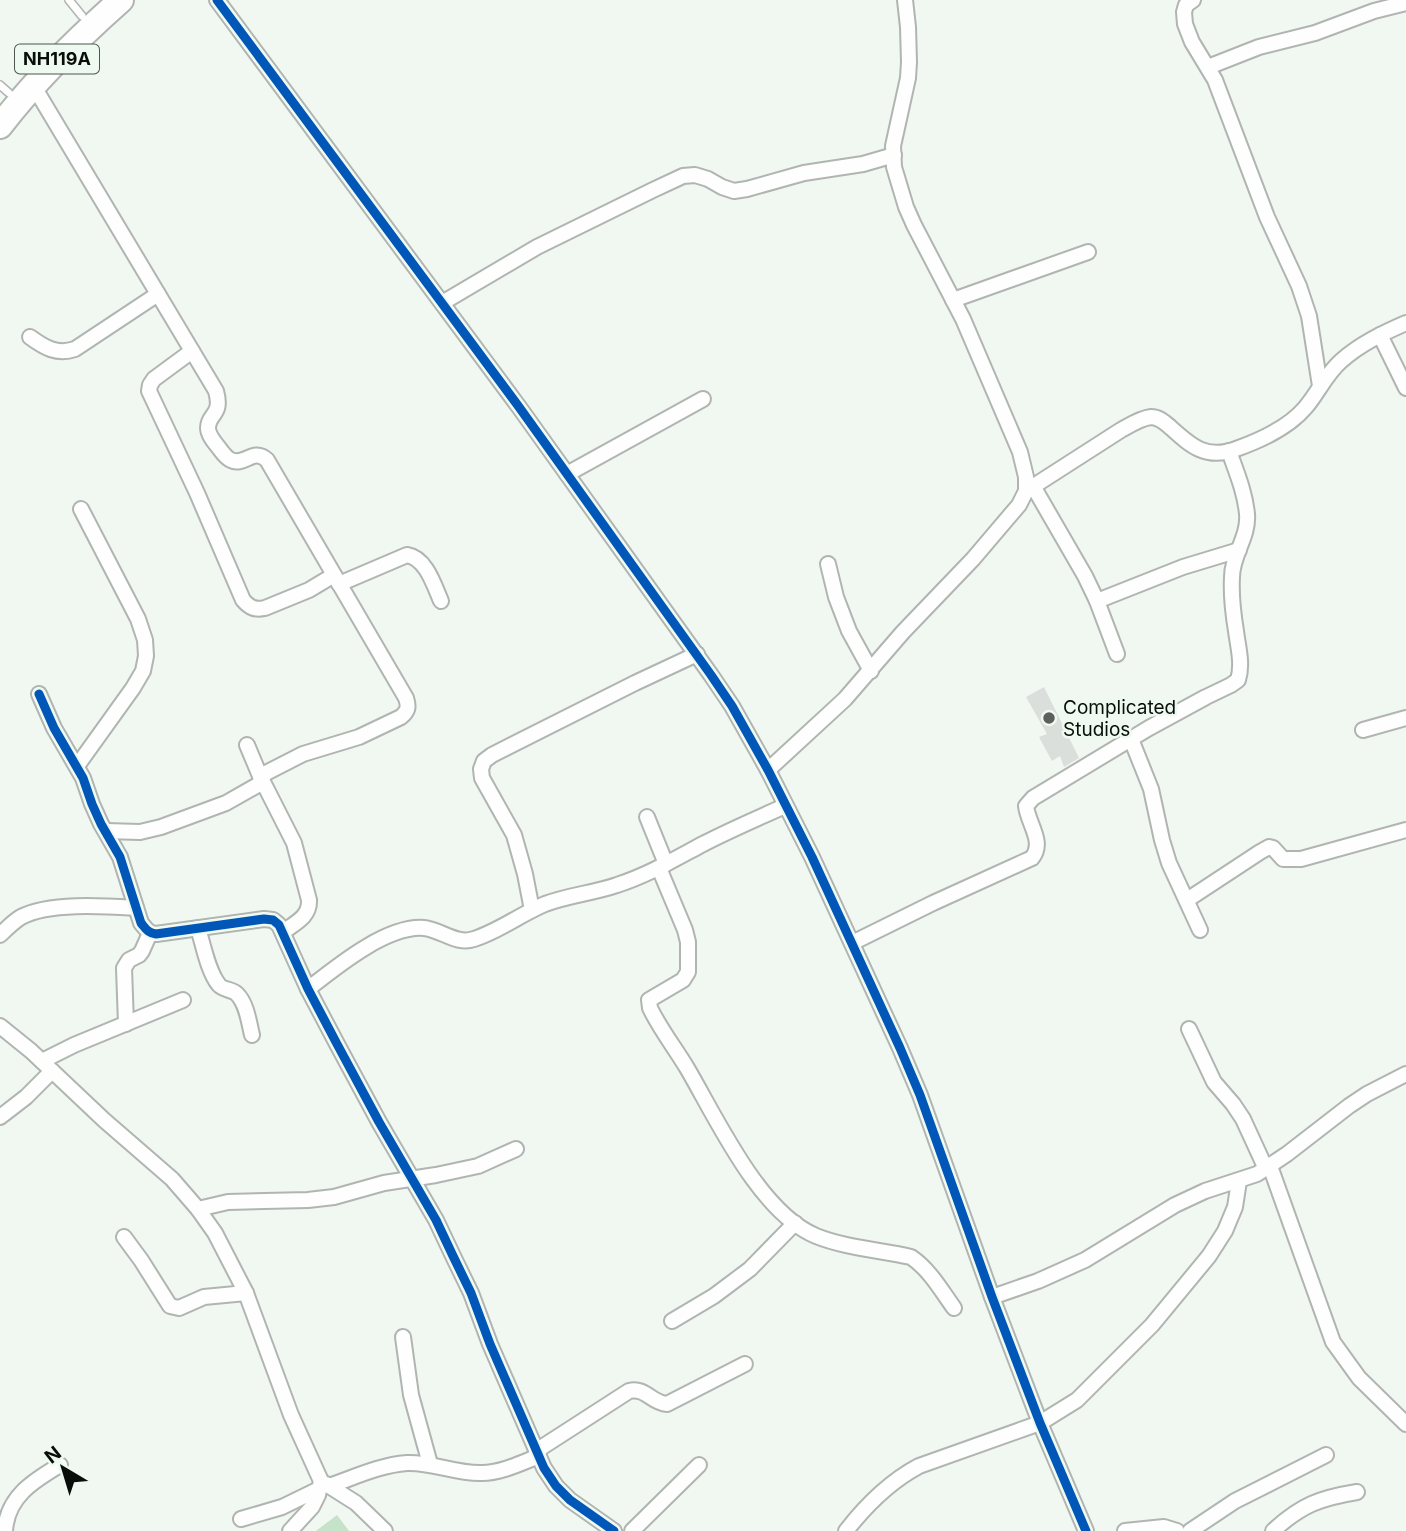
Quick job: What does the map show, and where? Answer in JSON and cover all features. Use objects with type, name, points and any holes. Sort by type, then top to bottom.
[{"type":"highway","name":"NH119A","points":[[0,126],[66,49],[121,0]]},
{"type":"highway","name":"NH119A","points":[[3,94],[52,44],[84,5]]},
{"type":"street","points":[[217,0],[567,474],[732,706],[812,857],[920,1095],[992,1297],[1040,1423],[1086,1531]]},
{"type":"street","points":[[905,0],[908,78],[896,128],[894,167],[906,207],[973,341],[1020,452],[1030,489],[1070,550],[1097,601],[1117,654]]},
{"type":"street","points":[[1193,0],[1186,5],[1185,24],[1221,94],[1267,217],[1299,286],[1309,316],[1320,386]]},
{"type":"street","points":[[1208,67],[1259,47],[1322,31],[1374,11],[1406,3]]},
{"type":"street","points":[[33,85],[216,391],[218,407],[209,422],[209,435],[233,461],[257,455],[267,460],[406,698],[408,706],[401,717],[359,737],[303,754],[226,803],[141,832],[106,831]]},
{"type":"street","points":[[442,303],[537,247],[683,176],[708,179],[734,191],[804,173],[863,164],[894,155]]},
{"type":"street","points":[[953,300],[1087,252]]},
{"type":"street","points":[[30,337],[57,352],[75,349],[158,294]]},
{"type":"street","points":[[768,771],[871,671],[903,632],[973,559],[1030,489],[1122,430],[1151,417],[1158,418],[1188,443],[1209,453],[1229,451],[1275,432],[1292,421],[1306,407],[1339,362],[1365,342],[1406,323]]},
{"type":"street","points":[[1380,335],[1406,388]]},
{"type":"street","points":[[192,351],[154,379],[149,391],[243,600],[252,608],[265,608],[407,555],[420,561],[441,601]]},
{"type":"street","points":[[567,474],[703,399]]},
{"type":"street","points":[[852,943],[1032,858],[1036,853],[1037,838],[1026,811],[1028,803],[1043,791],[1131,739],[1238,680],[1240,664],[1231,576],[1247,528],[1247,516],[1229,451]]},
{"type":"street","points":[[77,766],[133,688],[143,671],[146,656],[145,640],[138,619],[81,509]]},
{"type":"street","points":[[1097,601],[1183,567],[1239,550]]},
{"type":"street","points":[[828,564],[836,597],[849,631],[871,671]]},
{"type":"street","points":[[532,910],[514,835],[482,778],[484,761],[697,654]]},
{"type":"street","points":[[39,694],[54,728],[83,778],[92,804],[123,864],[141,923],[150,933],[264,919],[273,920],[279,925],[308,989],[373,1112],[436,1220],[471,1293],[490,1345],[538,1454],[556,1486],[586,1512],[614,1531]]},
{"type":"street","points":[[1363,730],[1406,718]]},
{"type":"street","points":[[1131,739],[1151,789],[1170,863],[1200,930]]},
{"type":"street","points":[[247,745],[294,843],[309,900],[310,908],[306,915],[283,932]]},
{"type":"street","points":[[308,989],[356,953],[404,930],[423,928],[459,941],[483,936],[532,910],[566,897],[617,886],[785,806]]},
{"type":"street","points":[[647,817],[688,942],[688,972],[683,980],[649,1000],[650,1008],[729,1145],[774,1203],[795,1223],[816,1236],[831,1241],[911,1258],[929,1273],[954,1308]]},
{"type":"street","points":[[1187,900],[1269,847],[1283,859],[1301,859],[1406,830]]},
{"type":"street","points":[[0,935],[23,916],[38,911],[100,906],[136,908]]},
{"type":"street","points":[[198,928],[213,974],[220,987],[236,992],[239,996],[252,1035]]},
{"type":"street","points":[[126,1024],[124,968],[142,951],[150,933]]},
{"type":"street","points":[[0,1117],[26,1097],[47,1066],[74,1045],[183,1000]]},
{"type":"street","points":[[0,1026],[173,1179],[198,1209],[221,1244],[246,1293],[291,1415],[323,1485],[356,1503],[384,1531]]},
{"type":"street","points":[[1189,1030],[1214,1082],[1243,1119],[1268,1167],[1333,1342],[1359,1378],[1406,1424]]},
{"type":"street","points":[[992,1297],[1068,1268],[1175,1205],[1268,1167],[1349,1106],[1406,1074]]},
{"type":"street","points":[[198,1209],[228,1202],[334,1197],[384,1183],[478,1166],[516,1149]]},
{"type":"street","points":[[846,1531],[876,1496],[904,1474],[919,1466],[1040,1423],[1077,1400],[1152,1325],[1209,1255],[1225,1231],[1235,1207],[1239,1181]]},
{"type":"street","points":[[672,1321],[714,1296],[750,1269],[795,1223]]},
{"type":"street","points":[[124,1237],[170,1306],[179,1308],[204,1297],[246,1293]]},
{"type":"street","points":[[403,1337],[411,1395],[430,1464]]},
{"type":"street","points":[[241,1519],[282,1507],[323,1485],[392,1465],[430,1464],[469,1472],[494,1472],[538,1454],[629,1391],[643,1391],[654,1401],[667,1404],[745,1364]]},
{"type":"street","points":[[1190,1531],[1235,1501],[1326,1455]]},
{"type":"street","points":[[5,1531],[6,1517],[17,1497],[32,1481],[60,1465]]},
{"type":"street","points":[[632,1531],[699,1465]]},
{"type":"street","points":[[290,1531],[312,1507],[323,1485]]},
{"type":"street","points":[[1273,1531],[1294,1513],[1309,1505],[1323,1499],[1357,1492]]},
{"type":"street","points":[[1125,1531],[1164,1527],[1177,1531]]},
{"type":"green space","points":[[337,1515],[349,1531],[316,1531]]},
{"type":"building","name":"Complicated Studios","points":[[1044,687],[1079,758],[1064,767],[1060,756],[1052,761],[1039,737],[1047,734],[1026,697]]},
{"type":"cycle path","points":[[217,0],[519,407],[732,706],[812,857],[900,1048],[920,1095],[1040,1423],[1086,1531]]},
{"type":"cycle path","points":[[39,694],[54,728],[83,778],[101,824],[120,857],[141,923],[147,930],[156,934],[264,919],[273,920],[279,925],[337,1044],[436,1220],[471,1293],[544,1468],[570,1500],[614,1531]]},
{"type":"place","name":"Complicated Studios","points":[[1049,718]]}]
